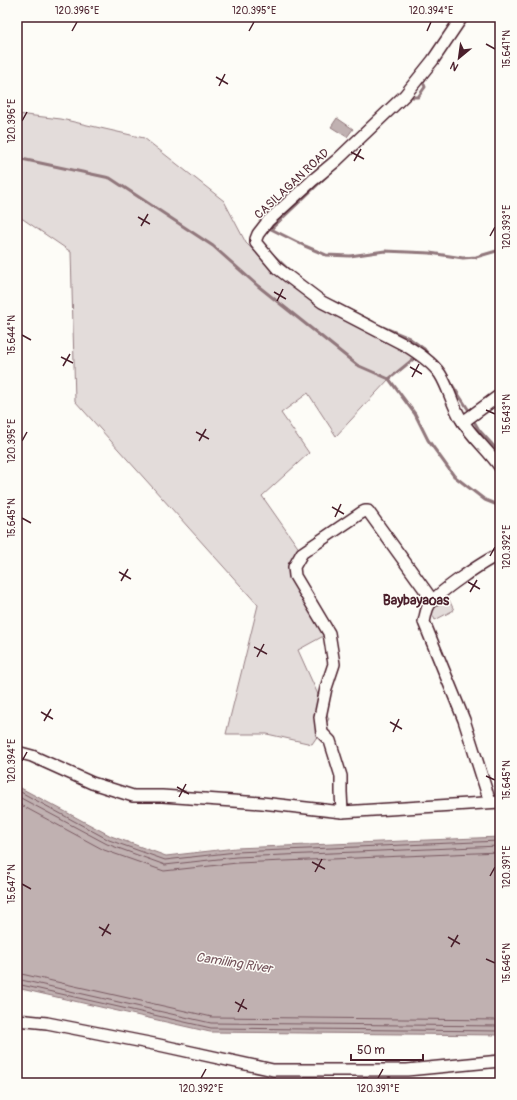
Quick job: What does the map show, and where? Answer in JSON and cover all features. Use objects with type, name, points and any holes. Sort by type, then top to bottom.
[{"type":"street","name":"CASILAGAN ROAD","points":[[462,17],[433,60],[405,95],[337,160],[268,221],[258,234],[256,243],[277,268],[322,302],[405,345],[428,361],[441,375],[455,409],[463,422],[500,467]]},
{"type":"street","points":[[463,422],[500,395]]},
{"type":"street","points":[[342,812],[341,776],[330,741],[322,732],[320,717],[326,688],[334,664],[329,633],[295,576],[294,567],[302,554],[361,513],[368,511],[433,601]]},
{"type":"street","points":[[17,752],[32,756],[92,783],[133,796],[162,796],[254,803],[342,812],[455,806],[495,802],[464,720],[424,622],[428,606],[433,601],[465,575],[500,554]]},
{"type":"street","points":[[17,1020],[47,1023],[159,1045],[273,1070],[406,1070],[500,1061]]},
{"type":"shaded area","points":[[17,114],[61,119],[144,138],[224,201],[246,243],[272,268],[419,354],[389,379],[336,436],[308,393],[281,413],[309,453],[262,496],[302,553],[294,567],[329,633],[298,650],[329,719],[312,744],[267,734],[226,734],[258,605],[75,401],[71,252],[17,215]]},
{"type":"shaded area","points":[[448,598],[454,610],[435,620],[429,608]]},
{"type":"water","points":[[337,118],[353,129],[347,137],[331,127]]},
{"type":"water","name":"Camiling River","points":[[17,786],[111,836],[166,856],[236,848],[500,837],[500,1035],[210,1032],[17,988]]},
{"type":"waterway","points":[[408,99],[411,97],[418,97],[425,87],[423,82],[425,79]]},
{"type":"waterway","points":[[17,158],[110,178],[213,246],[258,286],[357,365],[389,379],[417,356]]},
{"type":"waterway","points":[[333,170],[271,229],[326,255],[350,256],[385,251],[430,253],[463,258],[476,257],[500,250]]},
{"type":"waterway","points":[[271,253],[290,271]]},
{"type":"waterway","points":[[334,302],[373,322]]},
{"type":"waterway","points":[[380,326],[409,338],[424,349]]},
{"type":"waterway","points":[[423,350],[424,349],[432,359]]},
{"type":"waterway","points":[[389,379],[415,414],[428,440],[454,476],[485,500],[500,506]]},
{"type":"waterway","points":[[449,380],[468,409]]},
{"type":"waterway","points":[[475,423],[479,430],[500,453]]},
{"type":"district","name":"Baybayaoas","points":[[416,600]]}]
